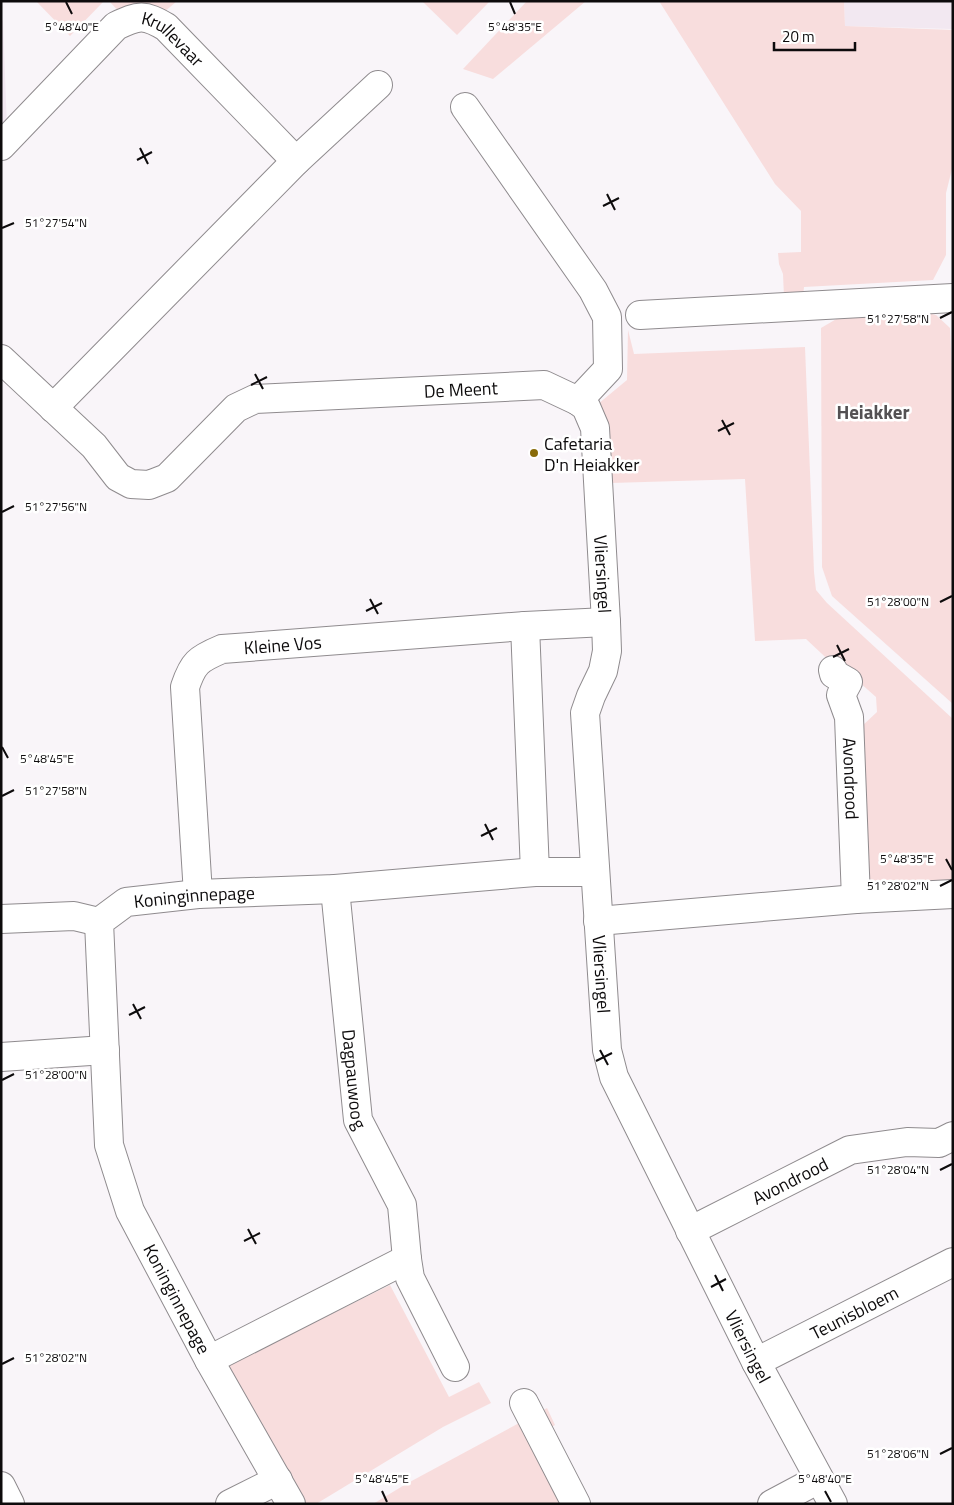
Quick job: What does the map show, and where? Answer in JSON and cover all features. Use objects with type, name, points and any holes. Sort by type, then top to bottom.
[{"type":"street","name":"Krullevaar","points":[[1,146],[116,26],[131,19],[149,17],[166,27],[296,161]]},
{"type":"street","points":[[54,408],[296,161],[378,85]]},
{"type":"street","points":[[465,106],[593,290],[607,317],[608,370],[578,401]]},
{"type":"street","points":[[640,315],[953,298]]},
{"type":"street","name":"De Meent","points":[[1,359],[94,446],[118,477],[131,484],[149,485],[168,478],[236,408],[255,399],[544,385],[578,401]]},
{"type":"street","name":"Vliersingel","points":[[578,401],[586,407],[595,428],[606,622],[607,651],[603,671],[590,696],[585,713],[607,1050],[614,1077],[690,1231],[756,1362],[833,1504]]},
{"type":"street","name":"Kleine Vos","points":[[198,894],[185,687],[190,671],[204,657],[222,649],[524,626],[606,622]]},
{"type":"street","points":[[524,626],[535,872]]},
{"type":"street","name":"Avondrood","points":[[833,670],[834,674],[848,682],[841,695],[849,717],[856,899]]},
{"type":"street","name":"Koninginnepage","points":[[292,1504],[209,1360],[130,1211],[109,1145],[99,922],[126,902],[198,894],[335,889],[535,872],[595,872]]},
{"type":"street","name":"Dagpauwoog","points":[[335,889],[358,1120],[402,1205],[410,1278],[456,1367]]},
{"type":"street","points":[[598,921],[856,899],[953,894]]},
{"type":"street","points":[[1,919],[74,916],[99,922]]},
{"type":"street","points":[[1,1057],[106,1050]]},
{"type":"street","name":"Avondrood","points":[[690,1231],[850,1150],[907,1142],[939,1143],[953,1136]]},
{"type":"street","points":[[209,1360],[407,1259]]},
{"type":"street","name":"Teunisbloem","points":[[756,1362],[953,1262]]},
{"type":"street","points":[[524,1403],[576,1504]]},
{"type":"street","points":[[772,1504],[820,1479]]},
{"type":"street","points":[[230,1504],[278,1480]]},
{"type":"shaded area","points":[[36,1],[104,1],[70,36]]},
{"type":"shaded area","points":[[109,1],[177,1],[163,13],[123,16]]},
{"type":"shaded area","points":[[422,1],[490,1],[457,35]]},
{"type":"shaded area","points":[[527,1],[586,1],[493,79],[463,69]]},
{"type":"shaded area","points":[[659,1],[844,1],[845,26],[953,30],[953,165],[946,193],[946,255],[933,280],[804,287],[803,297],[784,297],[783,274],[779,264],[778,253],[801,252],[801,211],[775,184]]},
{"type":"shaded area","points":[[844,1],[953,1],[953,29],[845,26]]},
{"type":"shaded area","points":[[1,19],[3,21],[7,128],[1,134]]},
{"type":"shaded area","points":[[911,309],[936,315],[950,328],[953,393],[953,704],[832,596],[822,567],[821,328],[845,314]]},
{"type":"shaded area","points":[[628,330],[634,354],[805,347],[816,590],[827,603],[953,719],[953,888],[870,893],[861,727],[877,712],[876,697],[859,682],[837,668],[806,639],[755,641],[745,479],[611,483],[592,409],[627,380]]},
{"type":"shaded area","points":[[390,1285],[449,1397],[479,1382],[491,1403],[443,1427],[316,1504],[297,1504],[226,1366]]},
{"type":"shaded area","points":[[547,1408],[555,1425],[532,1438],[563,1504],[373,1504],[406,1484]]},
{"type":"place","name":"Cafetaria D'n Heiakker","points":[[534,453]]},
{"type":"district","name":"Heiakker","points":[[873,411]]}]
